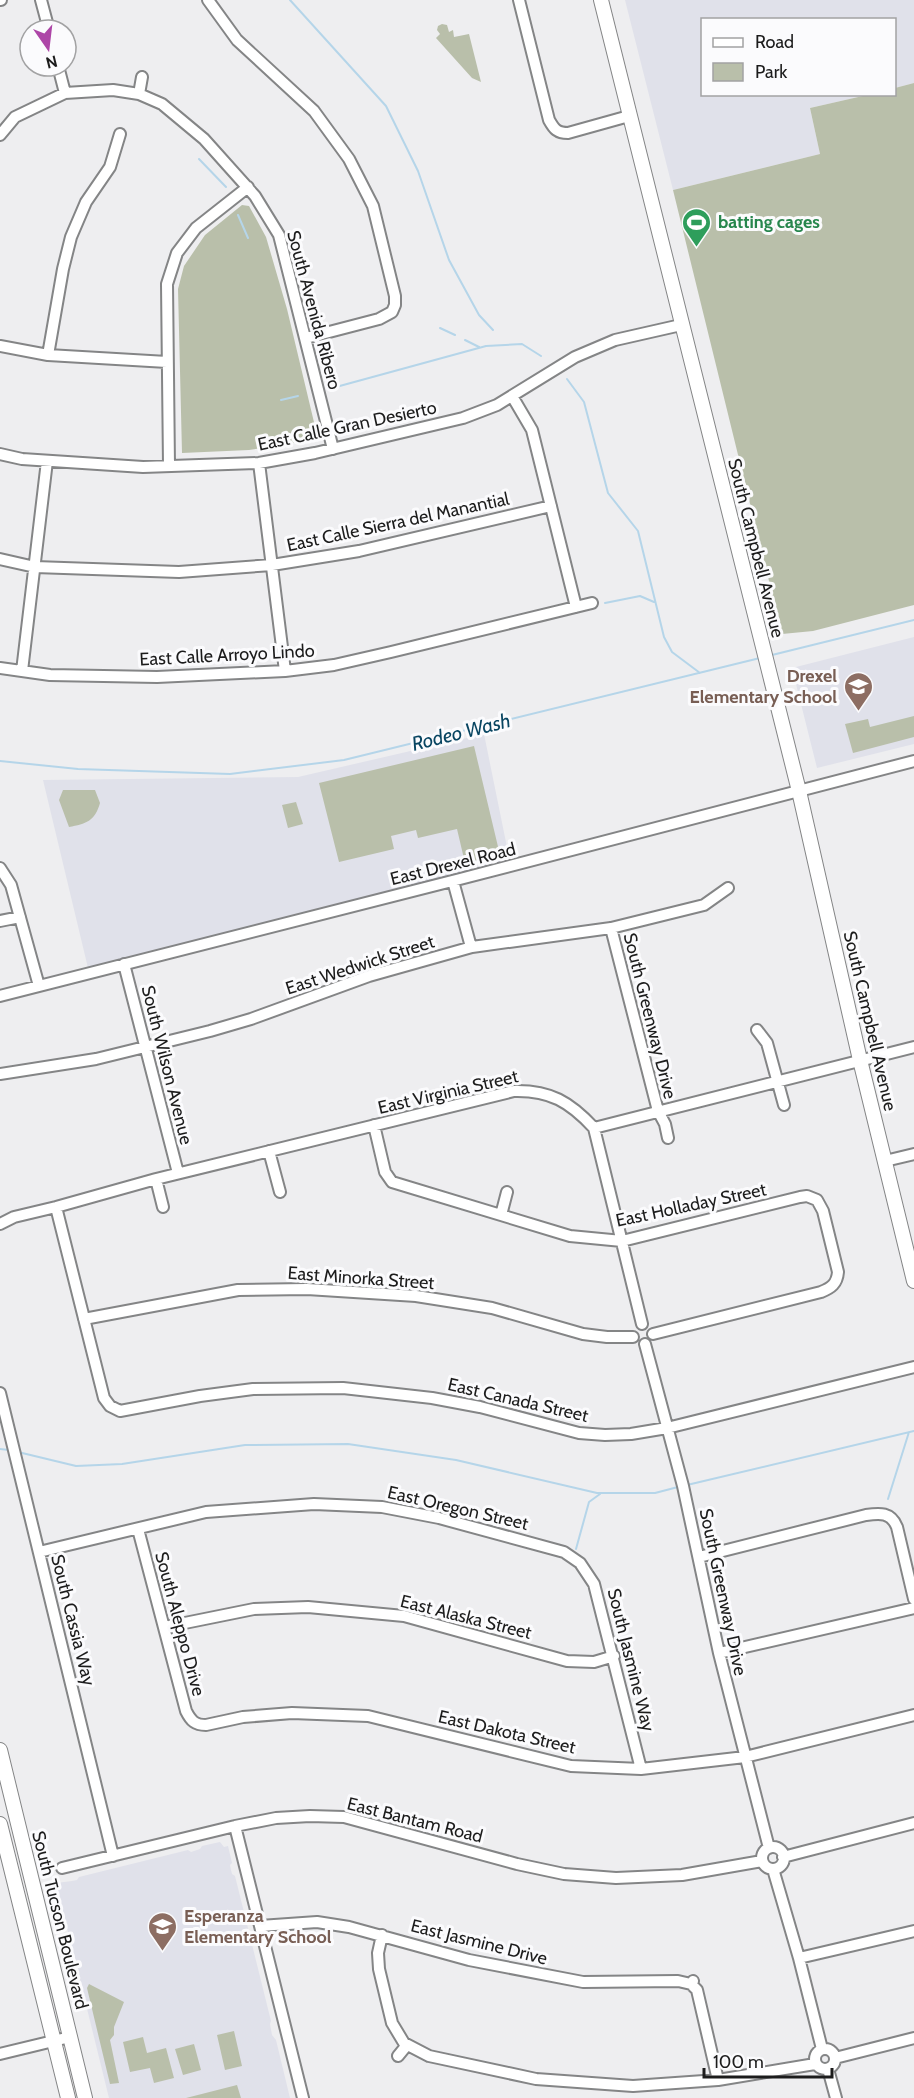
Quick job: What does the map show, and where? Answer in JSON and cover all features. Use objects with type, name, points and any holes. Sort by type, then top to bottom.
[{"type":"main road","name":"South Campbell Avenue","points":[[601,0],[799,791],[860,1060],[912,1260],[914,1281]]},
{"type":"main road","name":"South Tucson Boulevard","points":[[0,1750],[85,2098]]},
{"type":"main road","name":"South Tucson Boulevard","points":[[0,1824],[68,2098]]},
{"type":"street","points":[[41,0],[46,18]]},
{"type":"street","points":[[208,0],[237,40],[314,111],[349,159],[372,206],[395,296],[395,314],[306,338]]},
{"type":"street","points":[[519,0],[549,120],[553,128],[560,133],[568,133],[629,116]]},
{"type":"street","points":[[139,94],[142,77]]},
{"type":"street","points":[[0,135],[15,117],[65,93],[61,78]]},
{"type":"street","name":"South Avenida Ribero","points":[[65,93],[113,90],[139,94],[162,104],[204,140],[248,187],[279,235],[333,449]]},
{"type":"street","points":[[48,355],[71,237],[86,202],[110,167],[120,134]]},
{"type":"street","points":[[169,466],[167,284],[177,253],[196,228],[248,187]]},
{"type":"street","name":"East Calle Gran Desierto","points":[[0,454],[22,459],[143,467],[259,463],[333,449],[463,418],[497,405],[575,357],[615,340],[681,325]]},
{"type":"street","points":[[0,345],[48,355],[167,362]]},
{"type":"street","points":[[512,396],[532,430],[576,607]]},
{"type":"street","points":[[22,671],[48,461]]},
{"type":"street","points":[[259,463],[285,671]]},
{"type":"street","name":"East Calle Sierra del Manantial","points":[[0,559],[35,567],[179,572],[272,565],[359,550],[551,506]]},
{"type":"street","name":"East Calle Arroyo Lindo","points":[[0,668],[50,675],[157,677],[285,671],[334,665],[592,603]]},
{"type":"street","name":"East Drexel Road","points":[[0,996],[914,761]]},
{"type":"street","points":[[0,868],[11,885],[39,986]]},
{"type":"street","points":[[453,881],[471,947]]},
{"type":"street","name":"East Wedwick Street","points":[[0,1074],[96,1059],[251,1019],[369,976],[471,947],[611,928],[704,905],[728,888]]},
{"type":"street","points":[[0,921],[20,917]]},
{"type":"street","name":"South Greenway Drive","points":[[611,928],[658,1112]]},
{"type":"street","name":"South Wilson Avenue","points":[[124,964],[178,1173]]},
{"type":"street","points":[[757,1030],[767,1043],[784,1106]]},
{"type":"street","points":[[642,1324],[594,1128],[914,1047]]},
{"type":"street","name":"East Virginia Street","points":[[0,1224],[14,1217],[56,1208],[178,1173],[514,1090],[531,1090],[550,1094],[571,1106],[594,1128]]},
{"type":"street","points":[[658,1112],[665,1124],[668,1138]]},
{"type":"street","name":"East Holladay Street","points":[[374,1125],[385,1172],[391,1183],[570,1236],[622,1241],[800,1197],[807,1196],[817,1200],[823,1211],[838,1272],[837,1280],[832,1286],[821,1292],[653,1334]]},
{"type":"street","points":[[269,1151],[280,1192]]},
{"type":"street","points":[[885,1161],[914,1154]]},
{"type":"street","points":[[156,1179],[163,1207]]},
{"type":"street","points":[[501,1215],[507,1192]]},
{"type":"street","points":[[56,1208],[84,1319]]},
{"type":"street","name":"East Minorka Street","points":[[84,1319],[238,1290],[307,1289],[416,1296],[492,1308],[583,1334],[633,1337]]},
{"type":"street","name":"East Canada Street","points":[[84,1319],[104,1398],[109,1409],[120,1411],[253,1389],[343,1388],[451,1401],[579,1433],[605,1435],[667,1428],[914,1367]]},
{"type":"street","points":[[642,1324],[650,1326],[653,1334],[650,1341],[645,1344],[633,1337],[635,1327],[642,1324]]},
{"type":"street","name":"South Greenway Drive","points":[[645,1344],[683,1486],[718,1653],[769,1848]]},
{"type":"street","name":"South Cassia Way","points":[[0,1393],[113,1856]]},
{"type":"street","name":"East Oregon Street","points":[[39,1552],[206,1512],[314,1504],[382,1507],[439,1518],[564,1551],[580,1563]]},
{"type":"street","points":[[699,1557],[866,1515],[889,1513],[897,1527],[914,1599]]},
{"type":"street","name":"South Aleppo Drive","points":[[138,1529],[186,1711],[195,1725]]},
{"type":"street","name":"South Jasmine Way","points":[[580,1563],[594,1584],[641,1769]]},
{"type":"street","name":"East Alaska Street","points":[[165,1627],[254,1609],[308,1607],[404,1616],[567,1661],[594,1662],[614,1656]]},
{"type":"street","points":[[718,1653],[914,1608]]},
{"type":"street","name":"East Dakota Street","points":[[195,1725],[292,1713],[368,1716],[571,1766],[641,1769],[745,1757],[914,1715]]},
{"type":"street","name":"East Bantam Road","points":[[62,1868],[235,1826],[276,1818],[310,1816],[344,1817],[517,1864],[564,1874],[616,1878],[682,1875],[762,1861]]},
{"type":"street","points":[[783,1857],[914,1823]]},
{"type":"street","points":[[235,1826],[303,2098]]},
{"type":"street","points":[[769,1848],[778,1849],[783,1857],[779,1866],[772,1869],[766,1867],[762,1861],[764,1852],[769,1848]]},
{"type":"street","points":[[772,1869],[799,1958],[822,2049]]},
{"type":"street","name":"East Jasmine Drive","points":[[260,1926],[317,1922],[350,1927],[469,1960],[583,1982],[678,1981],[692,1983],[697,1990],[718,2080]]},
{"type":"street","points":[[799,1958],[914,1931]]},
{"type":"street","points":[[382,1935],[378,1953],[379,1969],[392,2023],[407,2045],[429,2056],[536,2079],[633,2086],[718,2080],[815,2064],[822,2069],[828,2069],[833,2066],[835,2058],[831,2050],[822,2049],[815,2055],[815,2064]]},
{"type":"street","points":[[0,2054],[70,2037]]},
{"type":"street","points":[[835,2058],[914,2038]]},
{"type":"street","points":[[398,2056],[407,2045]]},
{"type":"street","points":[[828,2069],[836,2098]]},
{"type":"shaded area","points":[[625,0],[914,0],[914,83],[896,88],[896,18],[701,18],[701,96],[863,96],[810,108],[820,154],[673,190]]},
{"type":"shaded area","name":"Drexel Elementary School","points":[[914,637],[914,744],[817,768],[792,668]]},
{"type":"shaded area","points":[[484,734],[510,862],[88,968],[43,780],[298,777]]},
{"type":"shaded area","name":"Esperanza Elementary School","points":[[220,1842],[224,1847],[228,1846],[232,1863],[231,1870],[235,1876],[271,2021],[272,2035],[276,2040],[290,2098],[109,2098],[56,1883],[77,1880],[79,1877],[188,1850],[191,1852],[202,1846]]},
{"type":"green space","points":[[447,25],[449,32],[453,30],[454,37],[469,34],[481,82],[472,78],[436,38],[440,34],[437,30],[438,26]]},
{"type":"green space","points":[[914,83],[914,605],[813,631],[782,634],[673,190],[820,154],[810,108],[863,96],[896,96],[896,88]]},
{"type":"green space","points":[[242,205],[249,206],[266,237],[287,309],[318,439],[249,450],[182,453],[178,289],[184,266],[205,235]]},
{"type":"green space","points":[[914,716],[914,737],[853,753],[845,724],[868,719],[870,727]]},
{"type":"green space","points":[[474,746],[500,855],[465,863],[457,829],[418,838],[416,830],[391,836],[394,849],[339,862],[319,783]]},
{"type":"green space","points":[[63,790],[95,790],[100,803],[92,818],[80,825],[69,827],[59,800]]},
{"type":"green space","points":[[296,802],[303,824],[288,828],[282,805]]},
{"type":"green space","points":[[89,1984],[124,2002],[114,2027],[114,2035],[110,2040],[119,2083],[110,2084],[87,1988]]},
{"type":"green space","points":[[234,2031],[242,2066],[225,2070],[217,2035]]},
{"type":"green space","points":[[143,2037],[147,2053],[166,2048],[174,2078],[154,2083],[150,2068],[130,2072],[123,2042]]},
{"type":"green space","points":[[194,2044],[201,2070],[183,2075],[175,2049]]},
{"type":"green space","points":[[237,2085],[241,2098],[186,2098]]},
{"type":"waterway","points":[[290,0],[386,106],[418,171],[449,260],[479,315],[493,330]]},
{"type":"waterway","points":[[199,159],[226,187]]},
{"type":"waterway","points":[[238,215],[248,238]]},
{"type":"waterway","points":[[440,328],[455,335]]},
{"type":"waterway","points":[[465,340],[479,347]]},
{"type":"waterway","points":[[336,387],[486,346],[522,344],[541,356]]},
{"type":"waterway","points":[[567,379],[584,402],[608,493],[638,531],[664,637],[672,652],[700,673]]},
{"type":"waterway","points":[[281,400],[298,396]]},
{"type":"waterway","points":[[605,603],[640,596],[654,602]]},
{"type":"waterway","name":"Rodeo Wash","points":[[772,655],[914,620]]},
{"type":"waterway","name":"Rodeo Wash","points":[[0,761],[78,769],[230,774],[344,760],[760,658]]},
{"type":"waterway","points":[[687,1485],[914,1431]]},
{"type":"waterway","points":[[888,1499],[909,1432]]},
{"type":"waterway","points":[[18,1452],[76,1466],[122,1464],[245,1445],[348,1444],[456,1460],[597,1493],[655,1493],[678,1487]]},
{"type":"waterway","points":[[0,1449],[9,1450]]},
{"type":"waterway","points":[[576,1549],[589,1502],[600,1494]]},
{"type":"place","name":"batting cages","points":[[697,248]]},
{"type":"place","name":"Drexel Elementary School","points":[[858,712]]},
{"type":"place","name":"Esperanza Elementary School","points":[[163,1952]]}]
